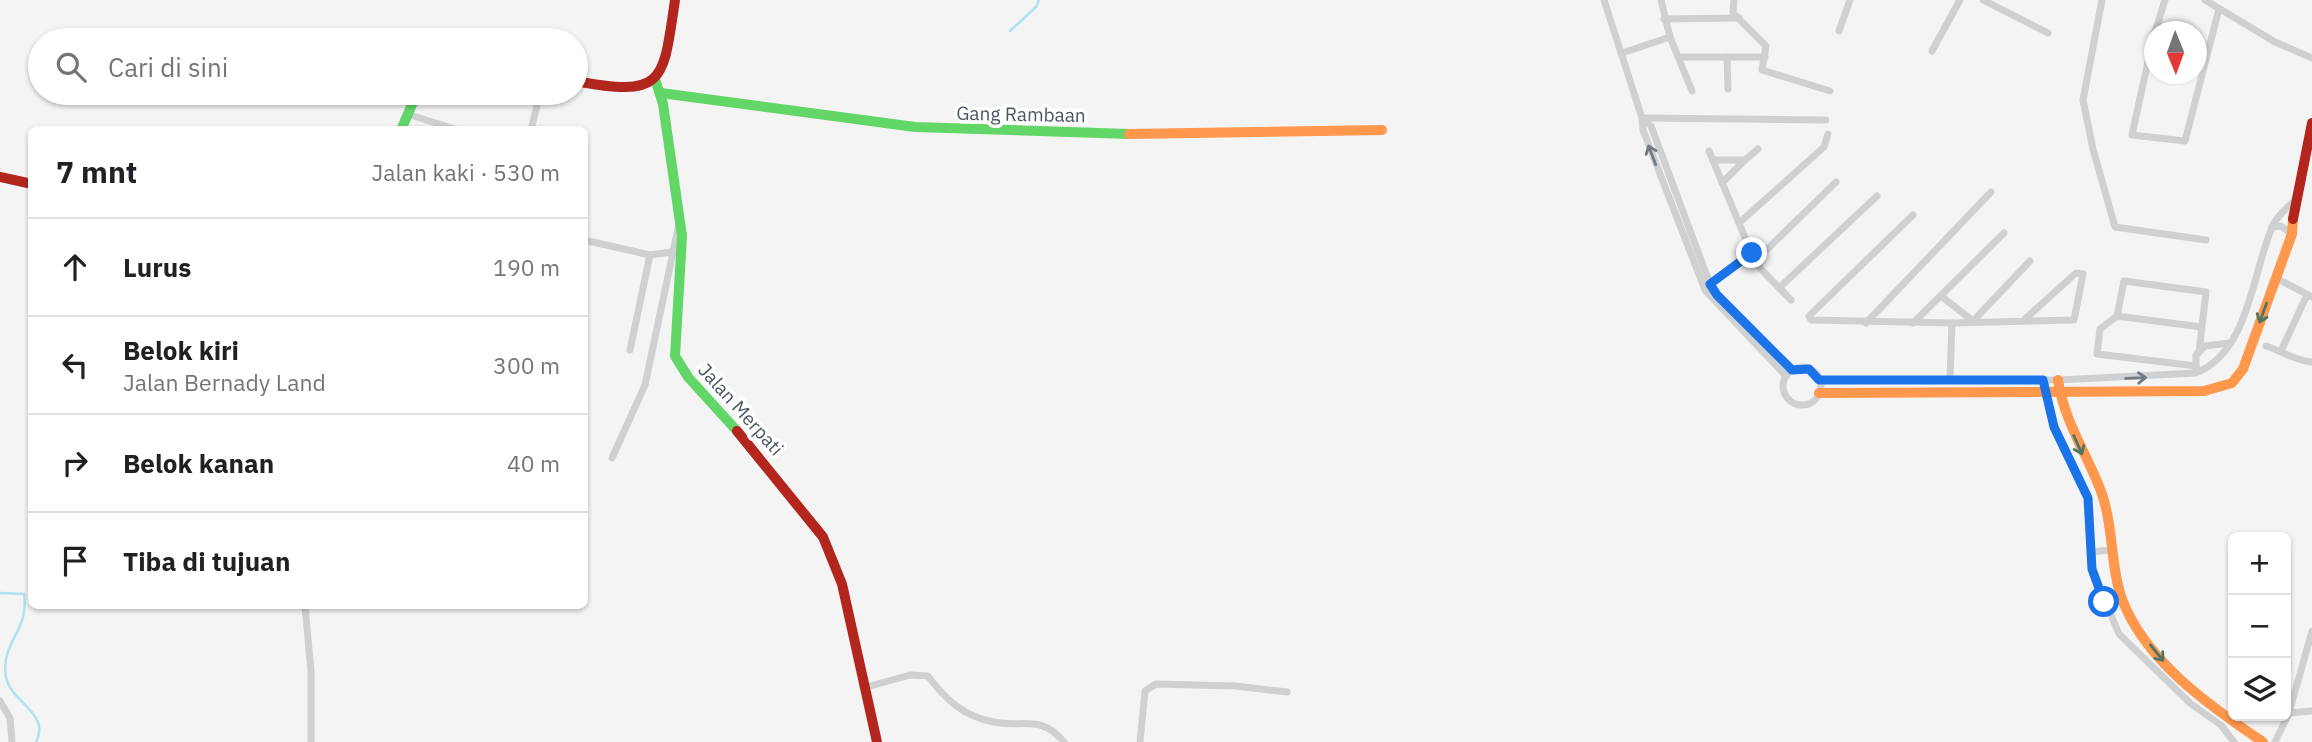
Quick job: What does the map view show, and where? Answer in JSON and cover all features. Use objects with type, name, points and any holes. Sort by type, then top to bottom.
[{"type":"street","points":[[588,83],[639,90],[656,82],[665,64],[675,0]]},
{"type":"street","points":[[1604,0],[1642,118],[1643,130],[1705,290],[1789,373]]},
{"type":"street","points":[[1661,0],[1670,37],[1692,91]]},
{"type":"street","points":[[1734,0],[1733,13],[1766,46],[1762,70],[1830,91]]},
{"type":"street","points":[[1839,31],[1850,0]]},
{"type":"street","points":[[1932,51],[1960,0]]},
{"type":"street","points":[[1983,0],[2048,33]]},
{"type":"street","points":[[2102,0],[2083,100],[2092,149],[2115,227],[2206,240]]},
{"type":"street","points":[[2159,21],[2165,0]]},
{"type":"street","points":[[2205,0],[2274,42],[2312,58]]},
{"type":"street","points":[[2207,56],[2219,9]]},
{"type":"street","points":[[1664,19],[1740,18]]},
{"type":"street","points":[[1622,53],[1670,37]]},
{"type":"street","points":[[1679,57],[1765,57]]},
{"type":"street","points":[[1727,57],[1728,89]]},
{"type":"street","name":"Jalan Merpati","points":[[656,82],[661,93],[682,259],[675,356],[688,377],[763,459],[822,537],[842,584],[877,742]]},
{"type":"street","points":[[2144,82],[2132,135],[2185,141],[2200,84]]},
{"type":"street","name":"Gang Rambaan","points":[[661,93],[736,100],[856,121],[951,130],[1129,134],[1382,130]]},
{"type":"street","points":[[402,126],[411,105]]},
{"type":"street","points":[[532,126],[537,105]]},
{"type":"street","points":[[407,114],[445,126]]},
{"type":"street","points":[[1642,118],[1826,120]]},
{"type":"street","points":[[1642,118],[1651,126],[1710,284],[1789,373]]},
{"type":"street","points":[[1789,373],[1785,393],[1795,403],[1809,403],[1819,393],[2204,391],[2232,383],[2243,369],[2292,234],[2294,201],[2312,123]]},
{"type":"street","points":[[1739,223],[1825,147],[1828,134]]},
{"type":"street","points":[[1722,183],[1758,149]]},
{"type":"street","points":[[1709,151],[1753,257],[1791,300]]},
{"type":"street","points":[[1713,160],[1745,160]]},
{"type":"street","points":[[0,177],[28,183]]},
{"type":"street","points":[[1710,284],[1753,257],[1836,182]]},
{"type":"street","points":[[1866,323],[1991,192]]},
{"type":"street","points":[[1779,288],[1877,196]]},
{"type":"street","points":[[1819,380],[2058,380],[2210,367],[2236,334],[2272,227],[2294,201]]},
{"type":"street","points":[[1913,215],[1809,316],[1816,321],[1866,323],[2074,320],[2084,274],[2076,273],[2025,319]]},
{"type":"street","points":[[612,458],[645,385],[679,223]]},
{"type":"street","points":[[2272,227],[2281,226],[2292,234]]},
{"type":"street","points":[[1913,323],[2004,233]]},
{"type":"street","points":[[588,241],[650,254],[671,252]]},
{"type":"street","points":[[629,349],[650,254]]},
{"type":"street","points":[[1973,321],[2030,261]]},
{"type":"street","points":[[2276,278],[2309,296],[2281,351]]},
{"type":"street","points":[[2117,316],[2124,281],[2206,292],[2196,370]]},
{"type":"street","points":[[1941,296],[1973,321]]},
{"type":"street","points":[[2196,370],[2097,354],[2100,328],[2117,316],[2201,327]]},
{"type":"street","points":[[1950,378],[1952,323]]},
{"type":"street","points":[[2199,352],[2205,346],[2230,343]]},
{"type":"street","points":[[2266,346],[2294,358],[2312,362]]},
{"type":"street","points":[[1789,373],[1809,369],[1819,380],[1819,393]]},
{"type":"street","points":[[2043,380],[2054,427],[2088,498],[2092,569],[2119,634],[2191,704],[2221,725],[2234,742]]},
{"type":"street","points":[[2058,380],[2059,392],[2076,441],[2109,511],[2111,550],[2123,602],[2161,660],[2263,742]]},
{"type":"street","points":[[2090,552],[2111,550]]},
{"type":"street","points":[[305,609],[311,671],[312,742]]},
{"type":"street","points":[[2291,706],[2312,631]]},
{"type":"street","points":[[863,688],[910,675],[929,676],[947,701],[966,712],[990,722],[1042,723],[1064,742]]},
{"type":"street","points":[[1140,742],[1145,691],[1156,684],[1235,686],[1287,692]]},
{"type":"street","points":[[0,701],[10,718],[12,742]]},
{"type":"street","points":[[2291,713],[2312,711]]},
{"type":"street","points":[[2275,742],[2285,721]]},
{"type":"waterway","points":[[1010,31],[1036,7],[1039,0]]},
{"type":"waterway","points":[[0,593],[24,594],[23,618],[5,665],[9,686],[38,723],[36,742]]},
{"type":"traffic: fast","points":[[656,82],[663,104],[682,236],[675,356],[688,377],[737,431]]},
{"type":"traffic: fast","points":[[661,93],[915,127],[1129,134]]},
{"type":"traffic: fast","points":[[403,126],[412,105]]},
{"type":"traffic: slow","points":[[1129,134],[1382,130]]},
{"type":"traffic: slow","points":[[1819,393],[2204,391],[2232,383],[2243,369],[2292,234],[2293,219]]},
{"type":"traffic: slow","points":[[2058,380],[2065,410],[2102,494],[2118,586],[2133,622],[2146,643],[2182,681],[2222,714],[2263,742]]},
{"type":"traffic: jam","points":[[588,83],[627,87],[643,84],[654,78],[662,66],[667,50],[675,0]]},
{"type":"traffic: jam","points":[[2293,219],[2312,123]]},
{"type":"traffic: jam","points":[[0,177],[28,183]]},
{"type":"traffic: jam","points":[[737,431],[823,537],[842,584],[877,742]]},
{"type":"route","points":[[1752,253],[1710,284],[1717,295],[1792,370],[1809,369],[1819,380],[2043,380],[2047,407],[2054,427],[2088,498],[2092,569],[2104,602]]}]
